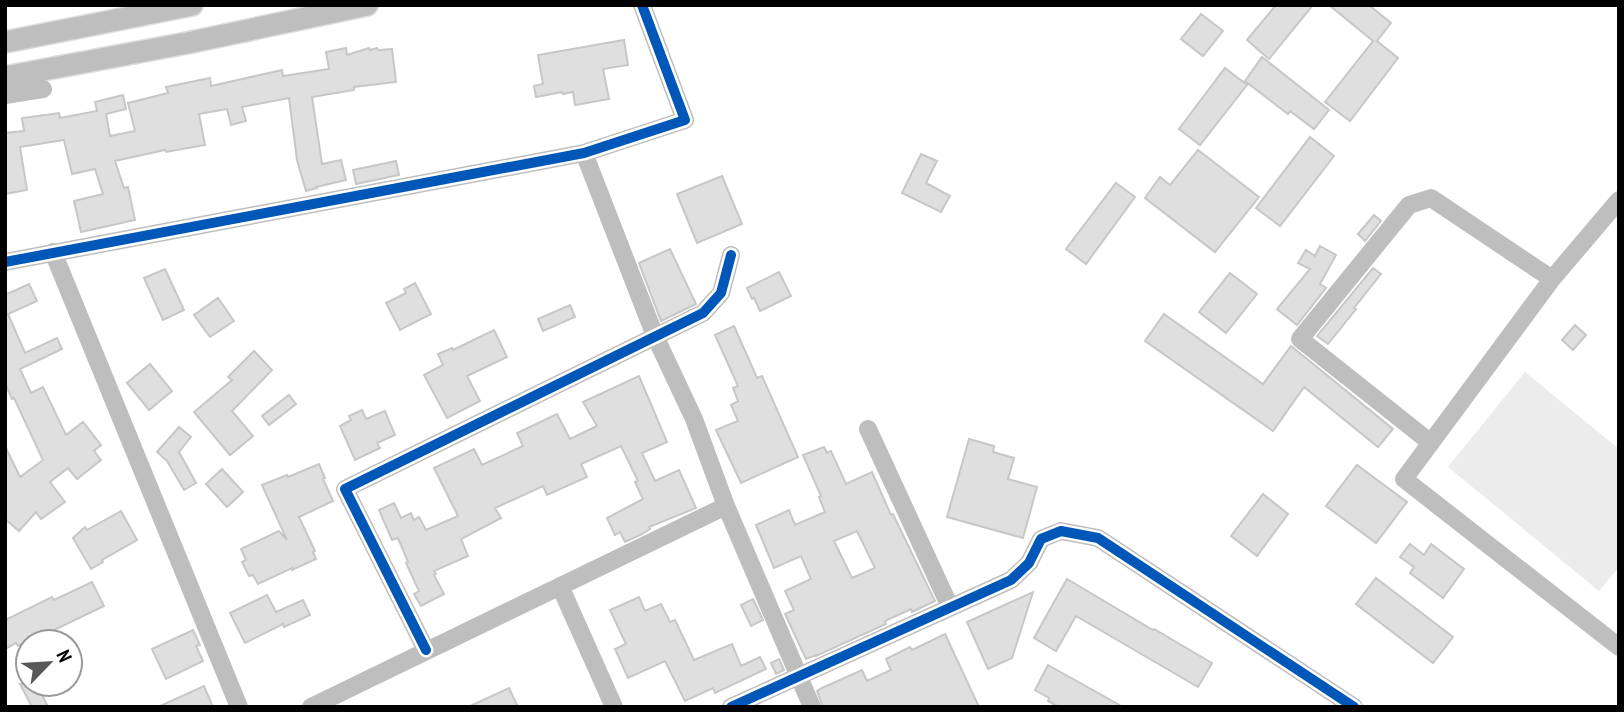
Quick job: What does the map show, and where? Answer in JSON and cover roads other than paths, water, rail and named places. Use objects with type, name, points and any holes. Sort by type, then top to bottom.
[{"type":"main road","points":[[5,42],[192,5]]},
{"type":"main road","points":[[5,77],[187,43],[367,5]]},
{"type":"street","points":[[5,262],[584,153],[685,120],[642,5]]},
{"type":"street","points":[[5,95],[43,89]]},
{"type":"street","points":[[584,153],[655,336],[694,419],[726,506],[812,707]]},
{"type":"street","points":[[1431,443],[1300,339],[1409,205],[1431,198],[1552,279]]},
{"type":"street","points":[[1619,200],[1552,279],[1404,479],[1619,647]]},
{"type":"street","points":[[53,252],[239,707]]},
{"type":"street","points":[[426,650],[345,489],[703,313],[721,293],[731,255]]},
{"type":"street","points":[[868,429],[950,607]]},
{"type":"street","points":[[311,707],[726,506]]},
{"type":"street","points":[[731,707],[1011,580],[1029,563],[1041,539],[1061,531],[1098,538],[1346,705]]},
{"type":"street","points":[[560,586],[614,707]]}]
